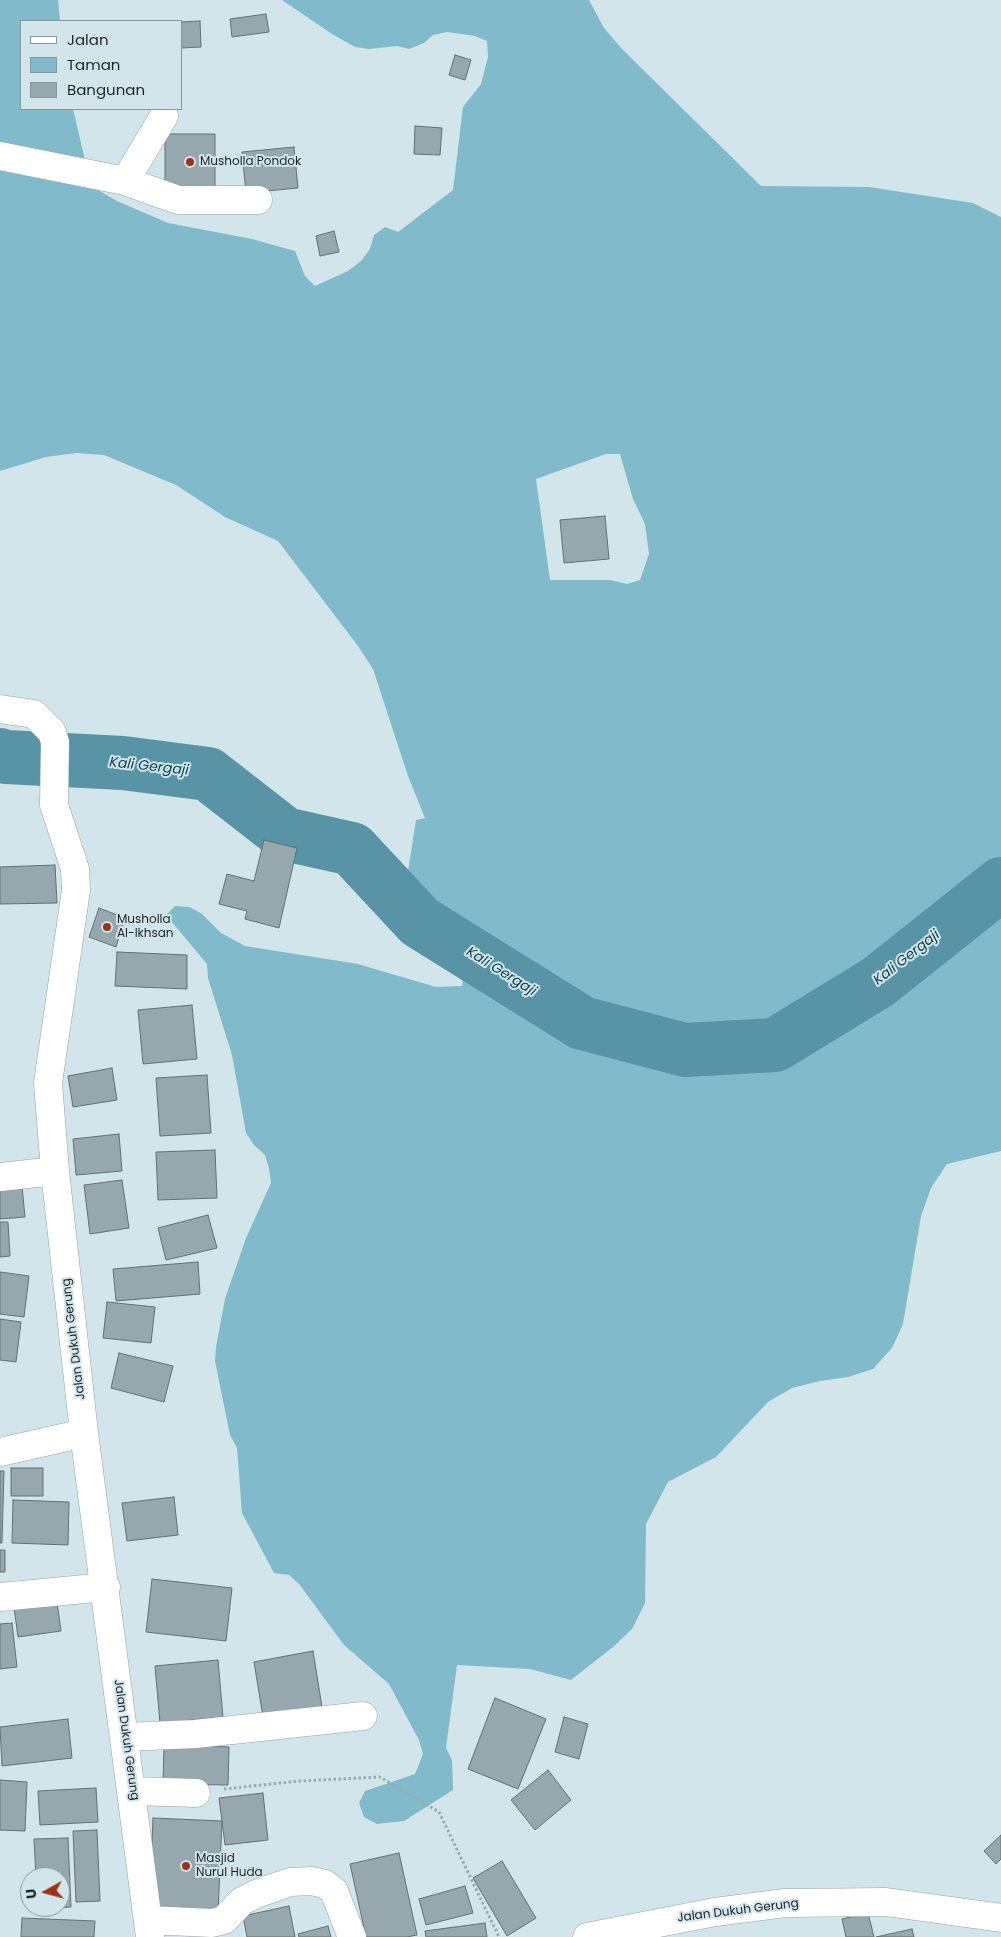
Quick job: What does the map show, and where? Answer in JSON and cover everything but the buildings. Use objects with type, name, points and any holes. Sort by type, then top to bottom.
[{"type":"street","points":[[125,181],[164,116]]},
{"type":"street","points":[[0,156],[125,181],[178,200],[258,200]]},
{"type":"street","name":"Jalan Dukuh Gerung","points":[[0,709],[34,714],[52,732],[55,742],[54,804],[75,869],[76,890],[48,1083],[55,1171],[84,1433],[133,1791],[149,1928]]},
{"type":"street","points":[[0,1177],[55,1171]]},
{"type":"street","points":[[0,1452],[84,1433]]},
{"type":"street","points":[[0,1597],[106,1587]]},
{"type":"street","points":[[125,1737],[195,1734],[363,1716]]},
{"type":"street","points":[[133,1791],[196,1794]]},
{"type":"street","points":[[149,1928],[212,1923],[224,1920],[242,1901],[256,1894],[290,1882],[312,1881],[325,1884],[334,1891],[352,1937]]},
{"type":"street","name":"Jalan Dukuh Gerung","points":[[587,1937],[715,1912],[785,1903],[886,1902],[950,1909],[1001,1918]]},
{"type":"path","points":[[196,1794],[299,1781],[380,1777],[439,1812],[498,1937]]},
{"type":"green space","points":[[0,0],[58,0],[60,20],[20,20],[20,110],[73,110],[91,186],[117,201],[168,223],[252,239],[295,251],[305,276],[315,286],[348,271],[361,261],[370,249],[374,235],[385,227],[398,232],[453,190],[463,107],[481,84],[488,57],[487,41],[475,36],[447,32],[433,35],[424,43],[409,49],[397,46],[369,49],[355,47],[332,34],[282,0],[589,0],[604,28],[622,49],[761,186],[869,187],[973,203],[1001,217],[1001,1151],[947,1164],[931,1188],[921,1216],[903,1324],[892,1348],[873,1369],[848,1377],[792,1388],[768,1402],[716,1457],[668,1482],[646,1524],[645,1603],[632,1629],[613,1647],[571,1680],[530,1669],[457,1665],[446,1748],[452,1760],[453,1790],[404,1821],[377,1824],[364,1817],[359,1803],[365,1791],[415,1774],[423,1754],[419,1740],[389,1684],[344,1645],[299,1584],[289,1575],[274,1573],[242,1513],[237,1448],[230,1435],[215,1361],[216,1347],[225,1299],[246,1238],[271,1183],[265,1155],[254,1145],[246,1133],[232,1055],[208,978],[207,964],[166,915],[175,906],[189,907],[201,913],[221,933],[245,946],[358,964],[436,987],[462,986],[464,968],[435,952],[407,924],[407,878],[416,820],[425,818],[408,776],[373,669],[358,646],[278,541],[225,517],[176,485],[104,455],[76,453],[46,457],[0,471]],"holes":[[[606,454],[620,454],[633,499],[645,524],[649,554],[640,580],[627,584],[610,580],[550,580],[536,479]]]},
{"type":"waterway","name":"Kali Gergaji","points":[[0,755],[6,757],[123,763],[208,774],[285,834],[352,849],[420,922],[582,1023],[685,1050],[775,1045],[878,982],[1001,884]]},
{"type":"place","name":"Musholla Pondok","points":[[190,162]]},
{"type":"place","name":"Musholla Al-Ikhsan","points":[[107,927]]},
{"type":"place","name":"Masjid Nurul Huda","points":[[186,1866]]}]
